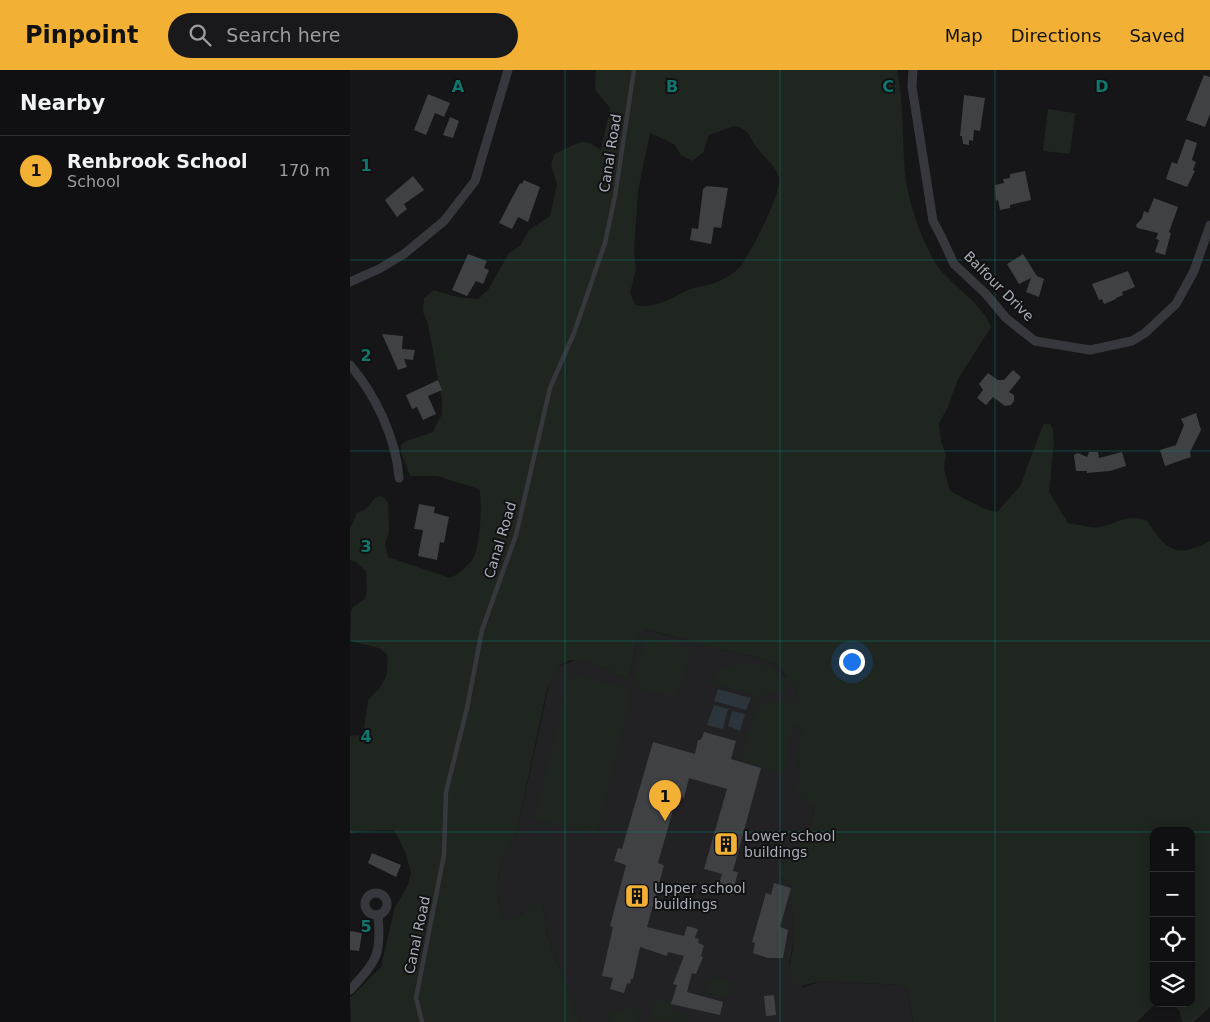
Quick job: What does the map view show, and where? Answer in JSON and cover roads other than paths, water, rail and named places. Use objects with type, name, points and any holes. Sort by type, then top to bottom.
[{"type":"street","points":[[350,282],[379,269],[404,254],[444,221],[475,181],[508,70]]},
{"type":"street","name":"Balfour Drive","points":[[913,70],[912,87],[933,220],[954,264],[986,294],[1006,318],[1035,341],[1090,350],[1132,340],[1145,333],[1176,304],[1194,272],[1210,225]]},
{"type":"street","points":[[350,365],[368,386],[388,432],[396,453],[399,478]]},
{"type":"street","points":[[350,990],[376,957],[380,936],[378,915]]},
{"type":"lane","name":"Canal Road","points":[[422,1022],[416,998],[444,855],[446,792],[449,774],[467,708],[482,630],[518,526],[542,414],[550,388],[588,294],[605,243],[615,196],[634,70]]},
{"type":"place","name":"Renbrook School","points":[[665,821]]},
{"type":"place","name":"Lower school buildings","points":[[726,844]]},
{"type":"place","name":"Upper school buildings","points":[[637,896]]}]
